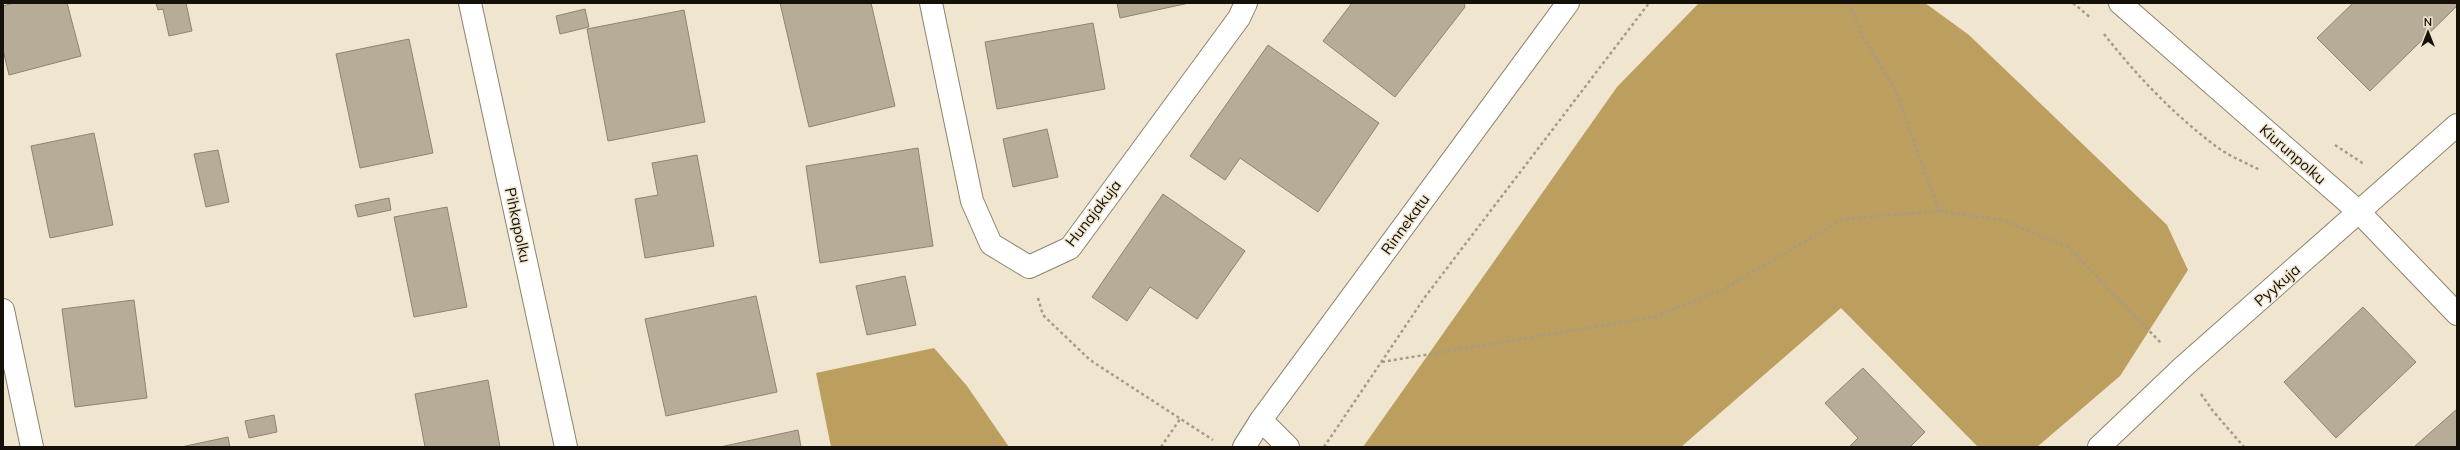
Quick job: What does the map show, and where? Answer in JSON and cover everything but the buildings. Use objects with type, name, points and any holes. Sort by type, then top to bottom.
[{"type":"street","name":"Pihkapolku","points":[[470,3],[566,447]]},
{"type":"street","points":[[931,3],[972,201],[991,244],[1029,267]]},
{"type":"street","name":"Hunajakuja","points":[[1029,267],[1070,248],[1239,18],[1246,3]]},
{"type":"street","name":"Rinnekatu","points":[[1244,447],[1261,420],[1568,3]]},
{"type":"street","name":"Kiurunpolku","points":[[2120,3],[2359,212],[2457,314]]},
{"type":"street","name":"Pyykuja","points":[[2099,447],[2183,367],[2457,125]]},
{"type":"street","points":[[3,310],[32,447]]},
{"type":"street","points":[[1261,420],[1288,447]]},
{"type":"path","points":[[1324,447],[1425,297],[1649,3]]},
{"type":"path","points":[[1849,3],[1864,39],[1894,87],[1940,211]]},
{"type":"path","points":[[2073,3],[2092,19]]},
{"type":"path","points":[[2102,31],[2121,56],[2168,106],[2218,148],[2261,171]]},
{"type":"path","points":[[1382,362],[1654,317],[1722,290],[1843,219],[1940,211],[2002,220],[2068,247],[2183,367],[2213,411],[2244,447]]},
{"type":"path","points":[[1029,267],[1044,315],[1090,360],[1217,443]]},
{"type":"path","points":[[1161,447],[1180,419]]},
{"type":"shaded area","points":[[1699,3],[1925,3],[1969,35],[2167,225],[2188,270],[2120,376],[2037,447],[1978,447],[1841,308],[1681,447],[1363,447],[1617,87]]},
{"type":"shaded area","points":[[934,348],[967,386],[1009,447],[831,447],[816,373]]}]
